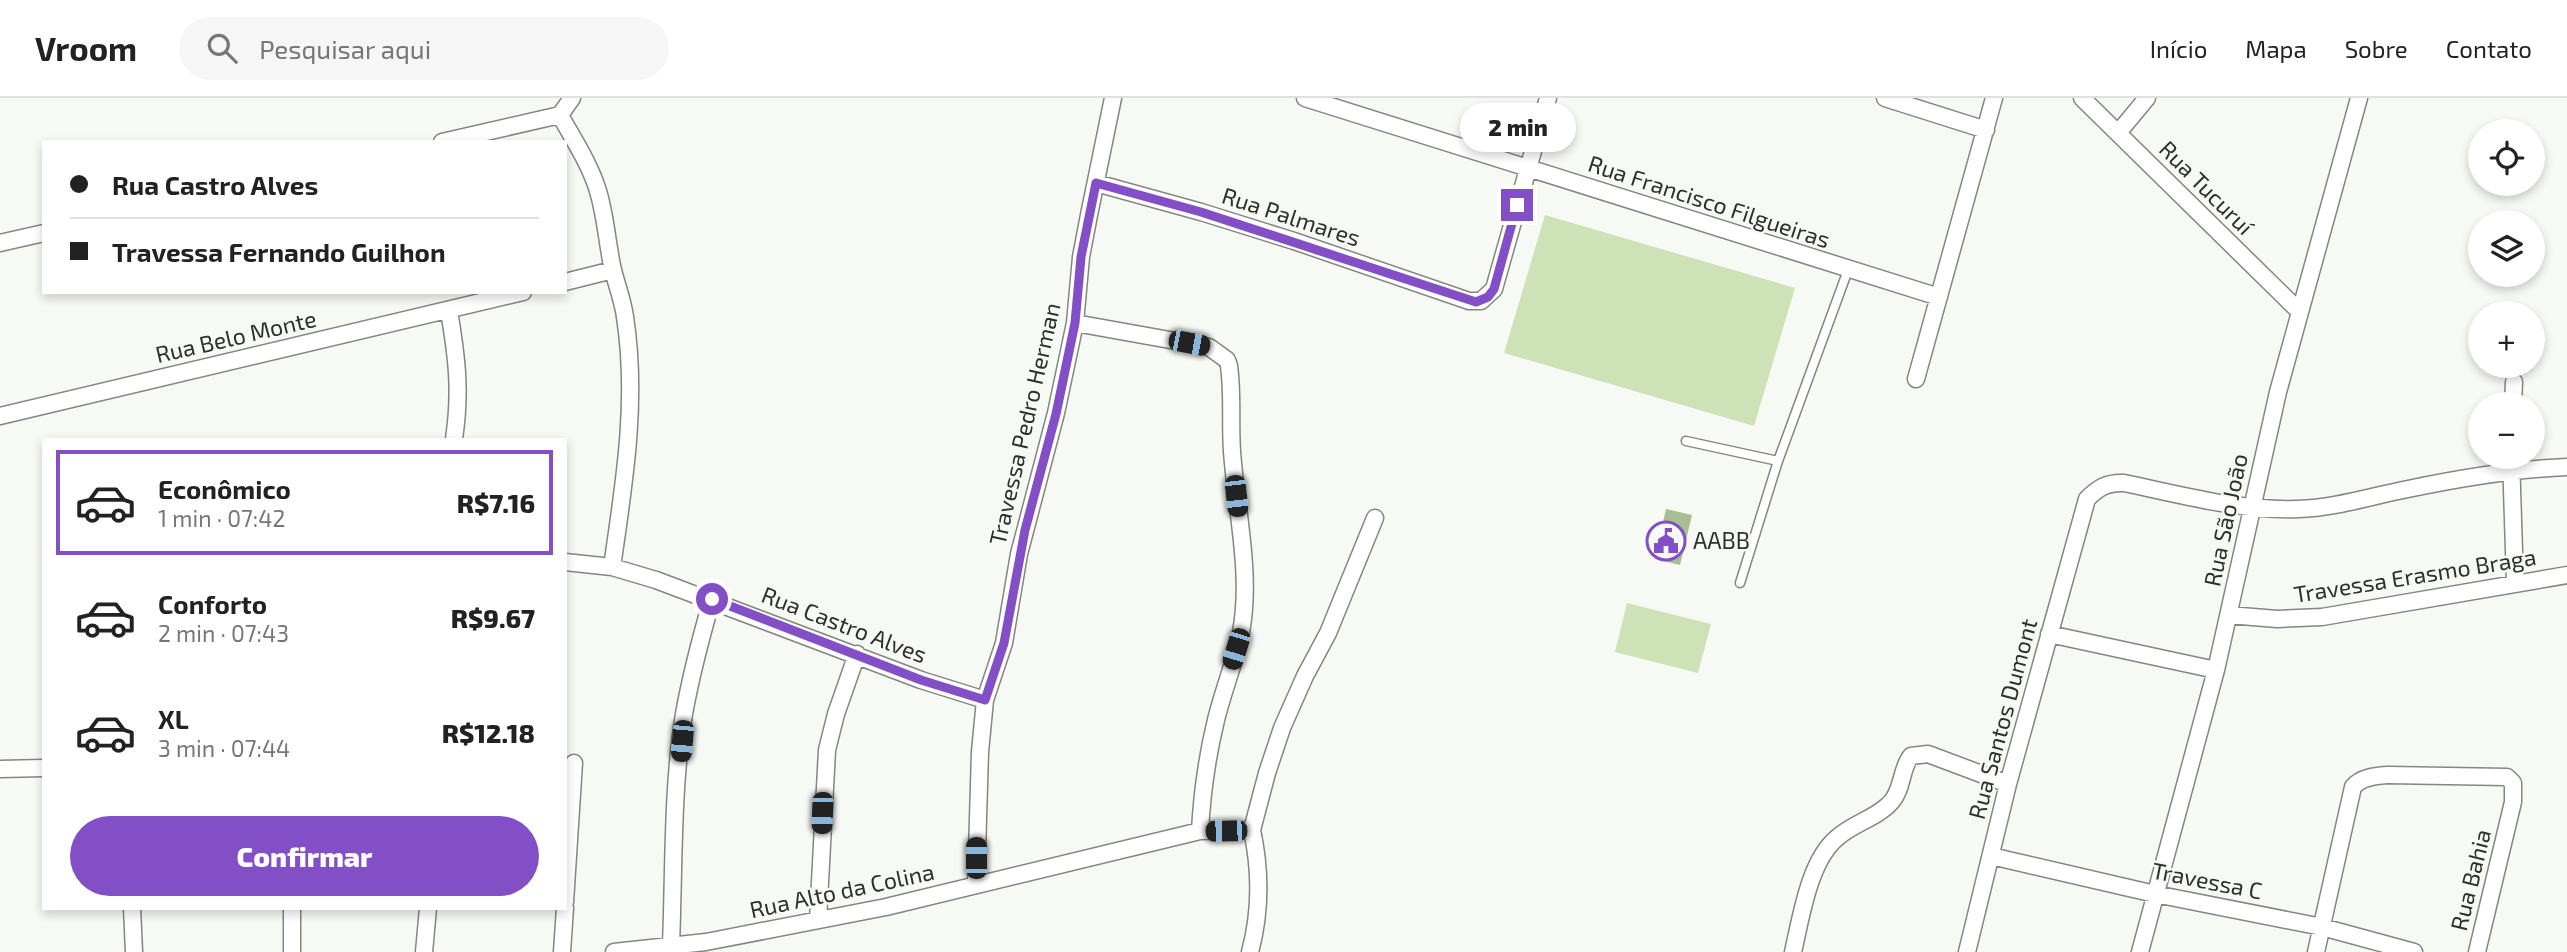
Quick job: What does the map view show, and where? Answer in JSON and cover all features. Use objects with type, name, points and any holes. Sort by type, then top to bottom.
[{"type":"street","points":[[451,140],[559,115],[572,98]]},
{"type":"street","name":"Travessa Pedro Herman","points":[[976,885],[980,752],[985,700],[1004,643],[1020,554],[1056,414],[1075,323],[1081,257],[1113,98]]},
{"type":"street","name":"Rua Francisco Filgueiras","points":[[1305,98],[1939,297]]},
{"type":"street","points":[[1528,167],[1548,98]]},
{"type":"street","points":[[1885,98],[1986,130]]},
{"type":"street","points":[[1916,379],[1994,98]]},
{"type":"street","name":"Rua Tucuruí","points":[[2082,98],[2299,311]]},
{"type":"street","points":[[2118,133],[2147,98]]},
{"type":"street","name":"Rua São João","points":[[2140,952],[2216,670],[2299,311],[2359,98]]},
{"type":"street","points":[[559,115],[589,167],[599,193],[613,270],[625,314],[631,405],[625,478],[612,567]]},
{"type":"street","name":"Rua Palmares","points":[[1096,183],[1281,237],[1469,300],[1481,301],[1494,289],[1528,167]]},
{"type":"street","points":[[0,243],[42,233]]},
{"type":"street","points":[[567,282],[613,270]]},
{"type":"street","name":"Rua Belo Monte","points":[[0,416],[515,294]]},
{"type":"street","points":[[449,311],[459,377],[454,438]]},
{"type":"street","points":[[1075,323],[1209,347],[1227,360],[1229,366],[1232,450],[1243,564],[1244,610],[1241,634],[1208,758],[1202,791],[1200,831]]},
{"type":"street","points":[[2514,382],[2514,392]]},
{"type":"street","points":[[2545,466],[2567,467]]},
{"type":"street","points":[[2252,509],[2317,508],[2494,469]]},
{"type":"street","points":[[2511,469],[2515,583]]},
{"type":"street","name":"Rua Santos Dumont","points":[[1967,952],[2008,784],[2087,499],[2104,485],[2124,483],[2252,509]]},
{"type":"street","points":[[1250,952],[1260,895],[1252,830],[1267,773],[1282,729],[1305,676],[1328,633],[1375,518]]},
{"type":"street","name":"Rua Castro Alves","points":[[567,562],[612,567],[638,574],[712,599],[921,680],[985,700]]},
{"type":"street","name":"Travessa Erasmo Braga","points":[[2229,615],[2277,619],[2322,617],[2567,575]]},
{"type":"street","points":[[671,944],[684,717],[693,667],[712,599]]},
{"type":"street","points":[[2049,634],[2216,670]]},
{"type":"street","points":[[818,920],[827,750],[836,713],[857,654]]},
{"type":"street","points":[[1793,952],[1806,897],[1826,849],[1839,835],[1890,803],[1897,793],[1911,756],[1928,754],[2008,784]]},
{"type":"street","points":[[567,871],[574,763]]},
{"type":"street","points":[[0,769],[42,768]]},
{"type":"street","name":"Rua Bahia","points":[[2322,927],[2355,785],[2372,776],[2388,775],[2507,777],[2514,783],[2510,818],[2477,952]]},
{"type":"street","name":"Rua Alto da Colina","points":[[614,952],[706,942],[886,907],[1200,831],[1252,830]]},
{"type":"street","name":"Travessa C","points":[[1991,856],[2155,894],[2322,927],[2414,952]]},
{"type":"street","points":[[132,910],[134,952]]},
{"type":"street","points":[[292,910],[292,952]]},
{"type":"street","points":[[424,952],[428,910]]},
{"type":"street","points":[[562,952],[565,910]]},
{"type":"street","points":[[2316,952],[2322,927]]},
{"type":"lane","points":[[1740,583],[1777,461],[1848,270]]},
{"type":"lane","points":[[1686,441],[1777,461]]},
{"type":"shaded area","points":[[1545,215],[1795,288],[1754,426],[1504,353]]},
{"type":"shaded area","points":[[1666,509],[1692,515],[1680,565],[1655,559]]},
{"type":"shaded area","points":[[1627,603],[1711,624],[1698,673],[1615,652]]},
{"type":"place","name":"AABB","points":[[1666,541]]},
{"type":"route","points":[[712,599],[921,680],[985,700],[1004,643],[1030,506],[1056,414],[1075,323],[1081,257],[1096,183],[1294,241],[1476,302],[1488,297],[1494,289],[1517,205]]}]
